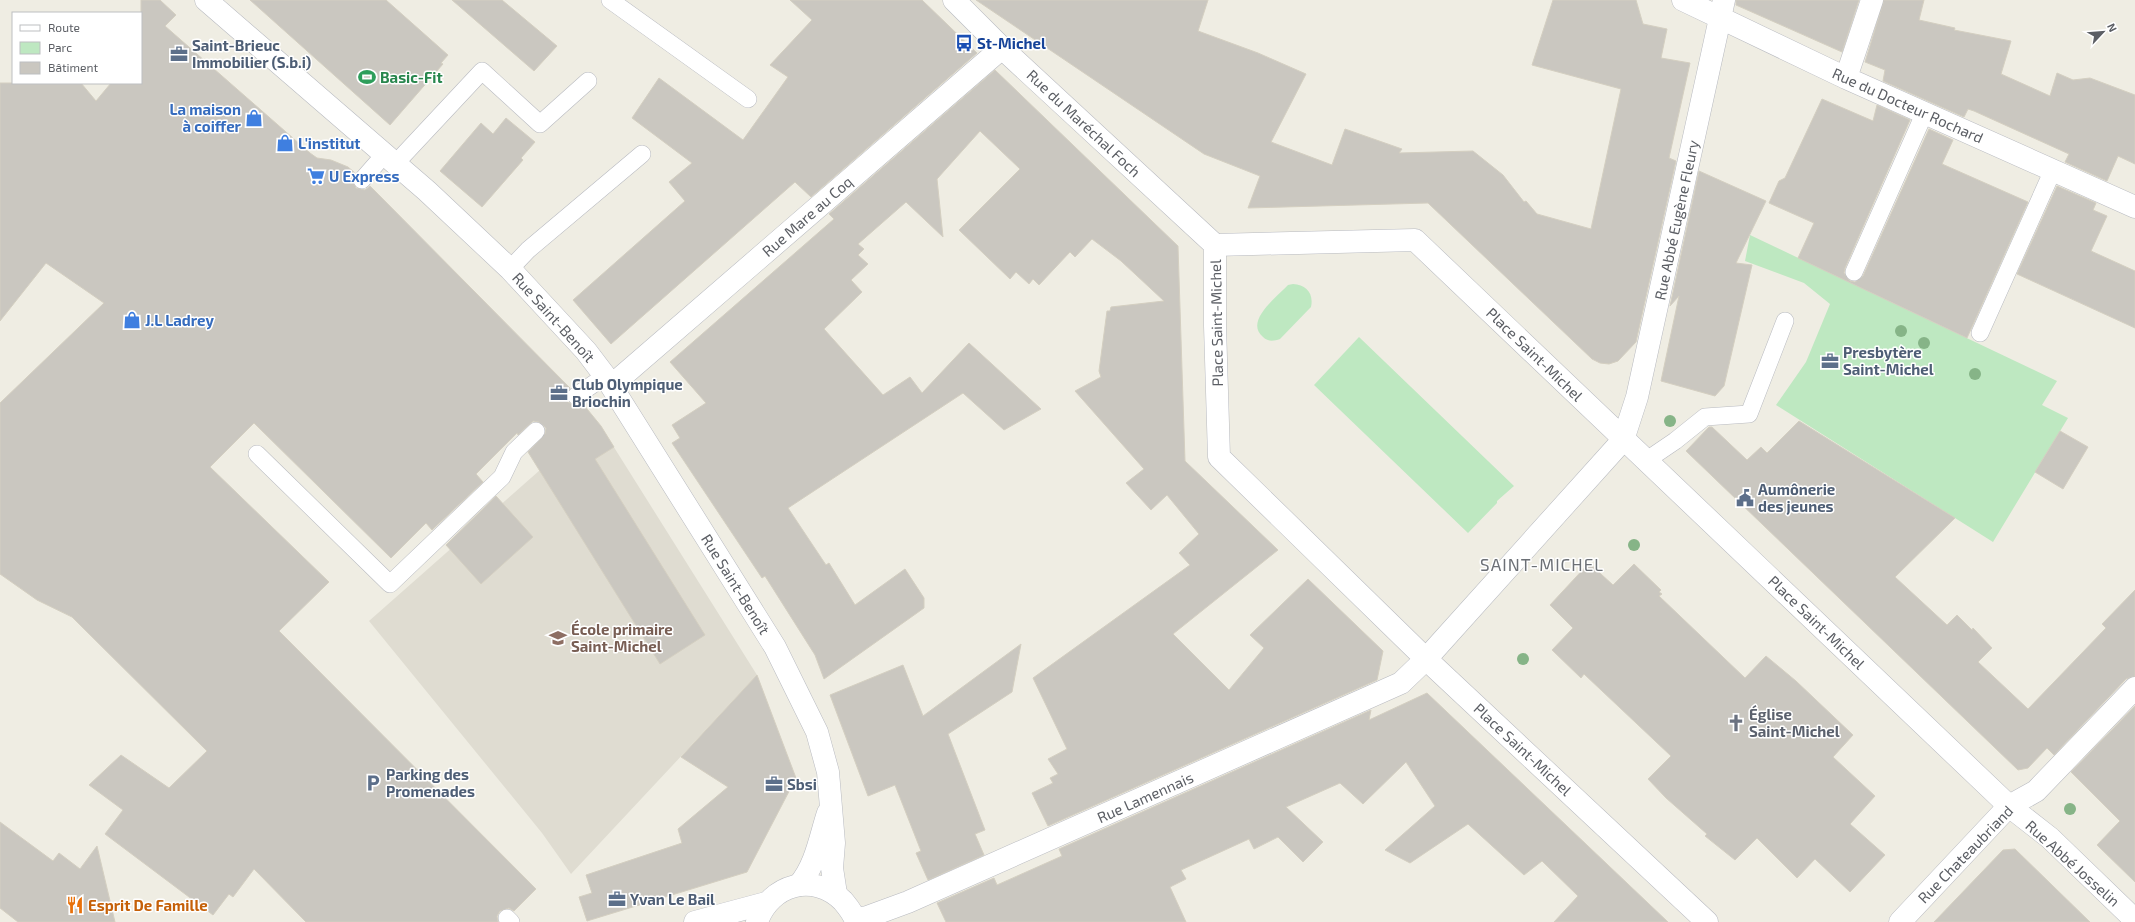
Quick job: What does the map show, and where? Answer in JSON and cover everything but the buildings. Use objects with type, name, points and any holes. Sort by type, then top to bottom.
[{"type":"street","name":"Rue Saint-Benoît","points":[[206,0],[427,191],[510,269],[586,351],[608,381],[775,647],[817,732],[828,772],[834,843],[832,868],[836,894]]},
{"type":"street","name":"Rue du Maréchal Foch","points":[[954,0],[1002,48],[1215,245]]},
{"type":"street","name":"Rue du Docteur Rochard","points":[[1683,0],[1723,9],[1846,78],[2135,207]]},
{"type":"street","points":[[1846,78],[1872,0]]},
{"type":"street","name":"Rue Abbé Eugène Fleury","points":[[1623,440],[1637,398],[1723,9]]},
{"type":"street","name":"Rue Mare au Coq","points":[[608,381],[1002,48]]},
{"type":"street","name":"Place Saint-Michel","points":[[1707,922],[1426,659],[1219,457],[1215,326],[1215,245],[1415,240],[1623,440],[1647,460],[2010,806]]},
{"type":"street","points":[[1426,659],[1566,506],[1623,440]]},
{"type":"street","name":"Rue Lamennais","points":[[855,921],[915,899],[1401,683],[1426,659]]},
{"type":"street","name":"Rue Chateaubriand","points":[[1900,922],[2010,806],[2036,791],[2135,688]]},
{"type":"street","name":"Rue Saint-Benoît","points":[[799,885],[806,876],[816,854],[830,804]]},
{"type":"street","name":"Rue Abbé Josselin","points":[[2010,806],[2050,838],[2135,920]]},
{"type":"street","points":[[695,922],[766,903],[781,891],[799,885],[812,885],[825,888],[836,894],[847,906],[855,921]]},
{"type":"street","points":[[757,922],[766,903]]},
{"type":"lane","points":[[610,0],[748,99]]},
{"type":"lane","points":[[362,180],[389,159],[482,72],[540,124],[588,81]]},
{"type":"lane","points":[[1854,272],[1925,112]]},
{"type":"lane","points":[[510,269],[528,250],[642,154]]},
{"type":"lane","points":[[1980,333],[2053,170]]},
{"type":"lane","points":[[1647,460],[1675,441],[1705,417],[1749,414],[1786,321]]},
{"type":"lane","points":[[576,396],[608,381]]},
{"type":"lane","points":[[257,454],[390,584],[502,477],[514,452],[536,431]]},
{"type":"shaded area","name":"École primaire Saint-Michel","points":[[600,425],[757,675],[571,874],[542,833],[369,621],[540,470]]},
{"type":"green space","points":[[1750,235],[2057,381],[2042,405],[2068,418],[1993,542],[1776,405],[1806,362],[1830,304],[1804,283],[1745,261]]},
{"type":"green space","points":[[1293,284],[1302,286],[1308,291],[1312,302],[1311,307],[1280,339],[1273,341],[1267,340],[1258,331],[1257,324],[1260,317],[1270,303],[1288,285]]},
{"type":"green space","points":[[1359,337],[1514,486],[1497,501],[1497,503],[1468,533],[1314,385]]},
{"type":"place","name":"St-Michel","points":[[964,43]]},
{"type":"place","name":"Saint-Brieuc Immobilier (S.b.i)","points":[[179,54]]},
{"type":"place","name":"Basic-Fit","points":[[367,77]]},
{"type":"place","name":"La maison à coiffer","points":[[254,118]]},
{"type":"place","name":"L'institut","points":[[285,143]]},
{"type":"place","name":"U Express","points":[[316,176]]},
{"type":"place","name":"J.L Ladrey","points":[[132,320]]},
{"type":"place","name":"Presbytère Saint-Michel","points":[[1830,361]]},
{"type":"place","name":"Club Olympique Briochin","points":[[559,393]]},
{"type":"place","name":"Aumônerie des jeunes","points":[[1745,498]]},
{"type":"place","name":"École primaire Saint-Michel","points":[[558,638]]},
{"type":"place","name":"Église Saint-Michel","points":[[1736,723]]},
{"type":"place","name":"Parking des Promenades","points":[[373,783]]},
{"type":"place","name":"Sbsi","points":[[774,784]]},
{"type":"place","name":"Yvan Le Bail","points":[[617,899]]},
{"type":"place","name":"Esprit De Famille","points":[[75,905]]},
{"type":"district","name":"SAINT-MICHEL","points":[[1542,564]]}]
